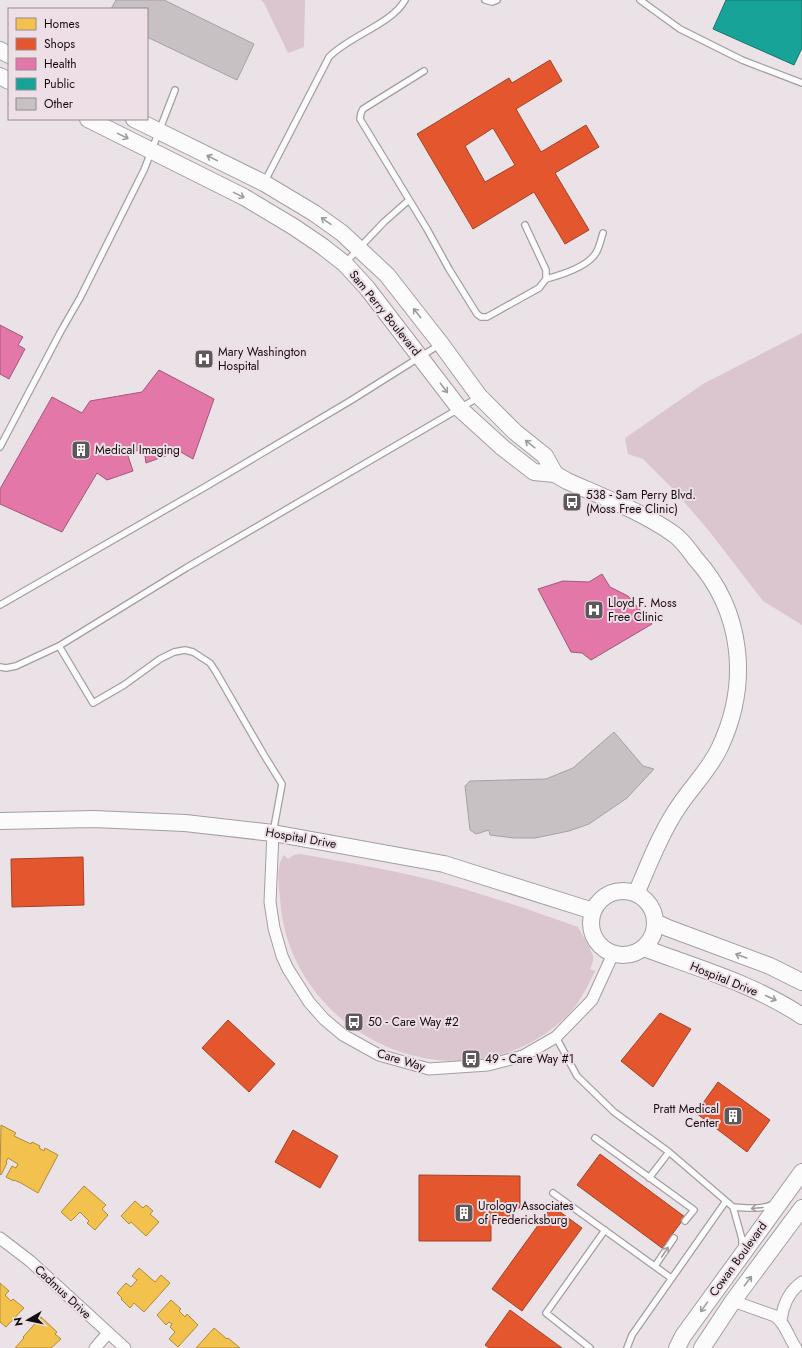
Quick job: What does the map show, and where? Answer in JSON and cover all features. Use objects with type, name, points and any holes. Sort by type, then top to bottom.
[{"type":"street","name":"Sam Perry Boulevard","points":[[90,120],[244,197],[294,227],[345,264],[367,288],[459,408],[503,448],[534,472],[554,474],[650,519],[677,536],[704,568],[719,591],[728,610],[735,638],[738,668],[737,692],[731,722],[714,760],[675,812],[657,847],[636,894]]},
{"type":"street","name":"Sam Perry Boulevard","points":[[136,120],[264,183],[314,213],[342,233],[387,275],[441,344],[479,396],[515,432],[545,456],[554,474]]},
{"type":"street","name":"Hospital Drive","points":[[0,820],[94,819],[185,823],[273,833],[444,864],[593,911]]},
{"type":"street","name":"Care Way","points":[[273,833],[270,902],[278,944],[288,969],[309,1002],[324,1019],[343,1035],[379,1056],[429,1069],[488,1065],[523,1056],[556,1037],[592,1000],[613,954]]},
{"type":"street","points":[[626,891],[636,894],[644,899],[651,907],[655,917],[653,937],[644,948],[631,955],[622,956],[613,954],[603,949],[596,941],[592,932],[591,921],[593,911],[599,902],[606,896],[616,892],[626,891]]},
{"type":"street","points":[[655,922],[770,966],[802,982]]},
{"type":"street","name":"Hospital Drive","points":[[644,948],[736,982],[782,1003],[802,1016]]},
{"type":"street","name":"Cowan Boulevard","points":[[677,1348],[683,1336],[802,1172]]},
{"type":"street","name":"Cowan Boulevard","points":[[702,1348],[733,1301],[802,1208]]},
{"type":"street","name":"Cadmus Drive","points":[[0,1238],[30,1261],[125,1348]]},
{"type":"street","points":[[781,1320],[785,1303],[791,1293],[802,1282]]},
{"type":"street","points":[[733,1301],[775,1316],[781,1320],[796,1348]]},
{"type":"street","points":[[95,1348],[108,1333]]},
{"type":"lane","points":[[264,183],[329,57],[337,49],[390,17],[402,7],[405,0]]},
{"type":"lane","points":[[485,0],[492,2],[497,0]]},
{"type":"lane","points":[[640,0],[680,29],[742,60],[802,83]]},
{"type":"lane","points":[[424,71],[363,109],[360,119],[477,314],[481,317],[486,317],[539,288],[546,279],[564,274],[584,264],[596,252],[603,233]]},
{"type":"lane","points":[[0,447],[94,270],[144,170],[175,90]]},
{"type":"lane","points":[[345,264],[358,248],[384,222],[409,200]]},
{"type":"lane","points":[[525,225],[546,270],[546,279]]},
{"type":"lane","points":[[0,605],[205,487],[350,401],[441,344]]},
{"type":"lane","points":[[0,667],[6,668],[16,666],[59,646],[186,568],[479,396]]},
{"type":"lane","points":[[59,646],[93,703],[124,685],[160,659],[174,652],[185,650],[193,652],[210,662],[282,784],[273,833]]},
{"type":"lane","points":[[556,1037],[577,1076],[614,1112],[669,1152],[733,1207],[742,1239],[743,1253]]},
{"type":"lane","points":[[595,1138],[694,1210],[685,1221]]},
{"type":"lane","points":[[650,1178],[669,1152]]},
{"type":"lane","points":[[553,1193],[671,1278]]},
{"type":"lane","points":[[627,1348],[632,1335],[726,1201]]},
{"type":"lane","points":[[733,1207],[754,1209],[767,1207],[780,1201]]},
{"type":"lane","points":[[590,1348],[546,1313],[604,1230]]},
{"type":"lane","points":[[655,1266],[674,1238]]},
{"type":"shaded area","points":[[261,0],[305,0],[304,47],[288,53],[264,3]]},
{"type":"shaded area","points":[[802,333],[802,625],[763,601],[709,531],[674,490],[643,459],[628,454],[625,438],[703,384]]},
{"type":"shaded area","points":[[300,854],[432,880],[578,927],[593,956],[590,969],[595,971],[586,990],[571,1012],[524,1046],[479,1059],[432,1059],[387,1047],[347,1023],[314,990],[291,948],[280,899],[278,882],[279,865],[284,855],[288,859],[294,855]]},
{"type":"building: Homes","points":[[1,1125],[16,1133],[14,1136],[31,1144],[32,1142],[40,1146],[39,1148],[44,1151],[45,1148],[58,1155],[38,1193],[21,1183],[6,1177],[12,1166],[16,1168],[18,1164],[8,1158],[1,1175],[0,1174]]},
{"type":"building: Homes","points":[[84,1186],[106,1205],[102,1209],[108,1215],[95,1230],[87,1223],[89,1221],[80,1212],[71,1221],[61,1212]]},
{"type":"building: Homes","points":[[135,1201],[143,1208],[146,1205],[153,1211],[150,1214],[159,1222],[146,1236],[131,1222],[129,1224],[121,1216]]},
{"type":"building: Homes","points":[[139,1268],[155,1282],[161,1275],[170,1283],[144,1312],[134,1303],[130,1308],[117,1293],[126,1283],[131,1287],[137,1280],[132,1276]]},
{"type":"building: Homes","points":[[0,1283],[9,1291],[5,1295],[11,1301],[13,1299],[24,1308],[6,1327],[0,1322]]},
{"type":"building: Homes","points":[[171,1300],[181,1309],[179,1311],[185,1317],[187,1314],[198,1325],[178,1347],[169,1339],[175,1332],[170,1327],[172,1324],[169,1322],[166,1325],[157,1315]]},
{"type":"building: Homes","points":[[41,1317],[57,1332],[55,1334],[61,1339],[51,1348],[15,1348],[24,1338],[23,1337]]},
{"type":"building: Homes","points":[[214,1328],[227,1339],[228,1338],[240,1348],[196,1348]]},
{"type":"building: Shops","points":[[550,60],[562,81],[516,109],[541,152],[586,125],[599,147],[555,173],[589,230],[565,244],[534,192],[473,229],[417,134],[509,78],[512,83]],"holes":[[[493,128],[515,165],[485,182],[465,146]]]},
{"type":"building: Shops","points":[[83,857],[84,905],[12,907],[11,859]]},
{"type":"building: Shops","points":[[660,1013],[691,1029],[653,1087],[621,1061]]},
{"type":"building: Shops","points":[[228,1020],[275,1064],[249,1092],[202,1048]]},
{"type":"building: Shops","name":"Pratt Medical Center","points":[[718,1082],[770,1120],[747,1152],[696,1113]]},
{"type":"building: Shops","points":[[293,1130],[338,1156],[320,1188],[275,1162]]},
{"type":"building: Shops","points":[[600,1154],[685,1217],[662,1248],[577,1185]]},
{"type":"building: Shops","name":"Urology Associates of Fredericksburg","points":[[419,1175],[520,1176],[520,1208],[510,1208],[510,1218],[491,1218],[491,1241],[419,1241]]},
{"type":"building: Shops","points":[[552,1206],[582,1228],[522,1311],[492,1289]]},
{"type":"building: Shops","points":[[510,1310],[562,1348],[489,1348],[485,1345]]},
{"type":"building: Health","points":[[0,325],[23,337],[18,345],[25,349],[9,379],[0,374]]},
{"type":"building: Health","name":"Medical Imaging","points":[[159,370],[214,399],[193,459],[179,451],[146,463],[144,449],[127,453],[133,471],[107,480],[97,473],[62,532],[0,504],[0,489],[52,397],[82,413],[90,401],[142,392]]},
{"type":"building: Health","name":"Lloyd F. Moss Free Clinic","points":[[602,574],[610,587],[628,596],[652,624],[591,660],[582,653],[571,652],[538,589],[563,581],[589,582]]},
{"type":"building: Public","points":[[726,0],[802,0],[802,48],[794,65],[713,29]]},
{"type":"building: Other","points":[[116,0],[164,0],[254,44],[237,80],[148,37],[148,8],[112,8]]},
{"type":"building: Other","points":[[614,732],[643,766],[654,769],[627,798],[589,824],[569,831],[535,838],[514,838],[490,835],[489,830],[476,834],[470,830],[465,786],[470,781],[546,779],[573,768]]},
{"type":"place","name":"Mary Washington Hospital","points":[[204,359]]},
{"type":"place","name":"Medical Imaging","points":[[81,450]]},
{"type":"place","name":"538 - Sam Perry Blvd. (Moss Free Clinic)","points":[[572,502]]},
{"type":"place","name":"Lloyd F. Moss Free Clinic","points":[[594,610]]},
{"type":"place","name":"50 - Care Way #2","points":[[354,1022]]},
{"type":"place","name":"49 - Care Way #1","points":[[471,1059]]},
{"type":"place","name":"Pratt Medical Center","points":[[733,1116]]},
{"type":"place","name":"Urology Associates of Fredericksburg","points":[[464,1213]]}]
